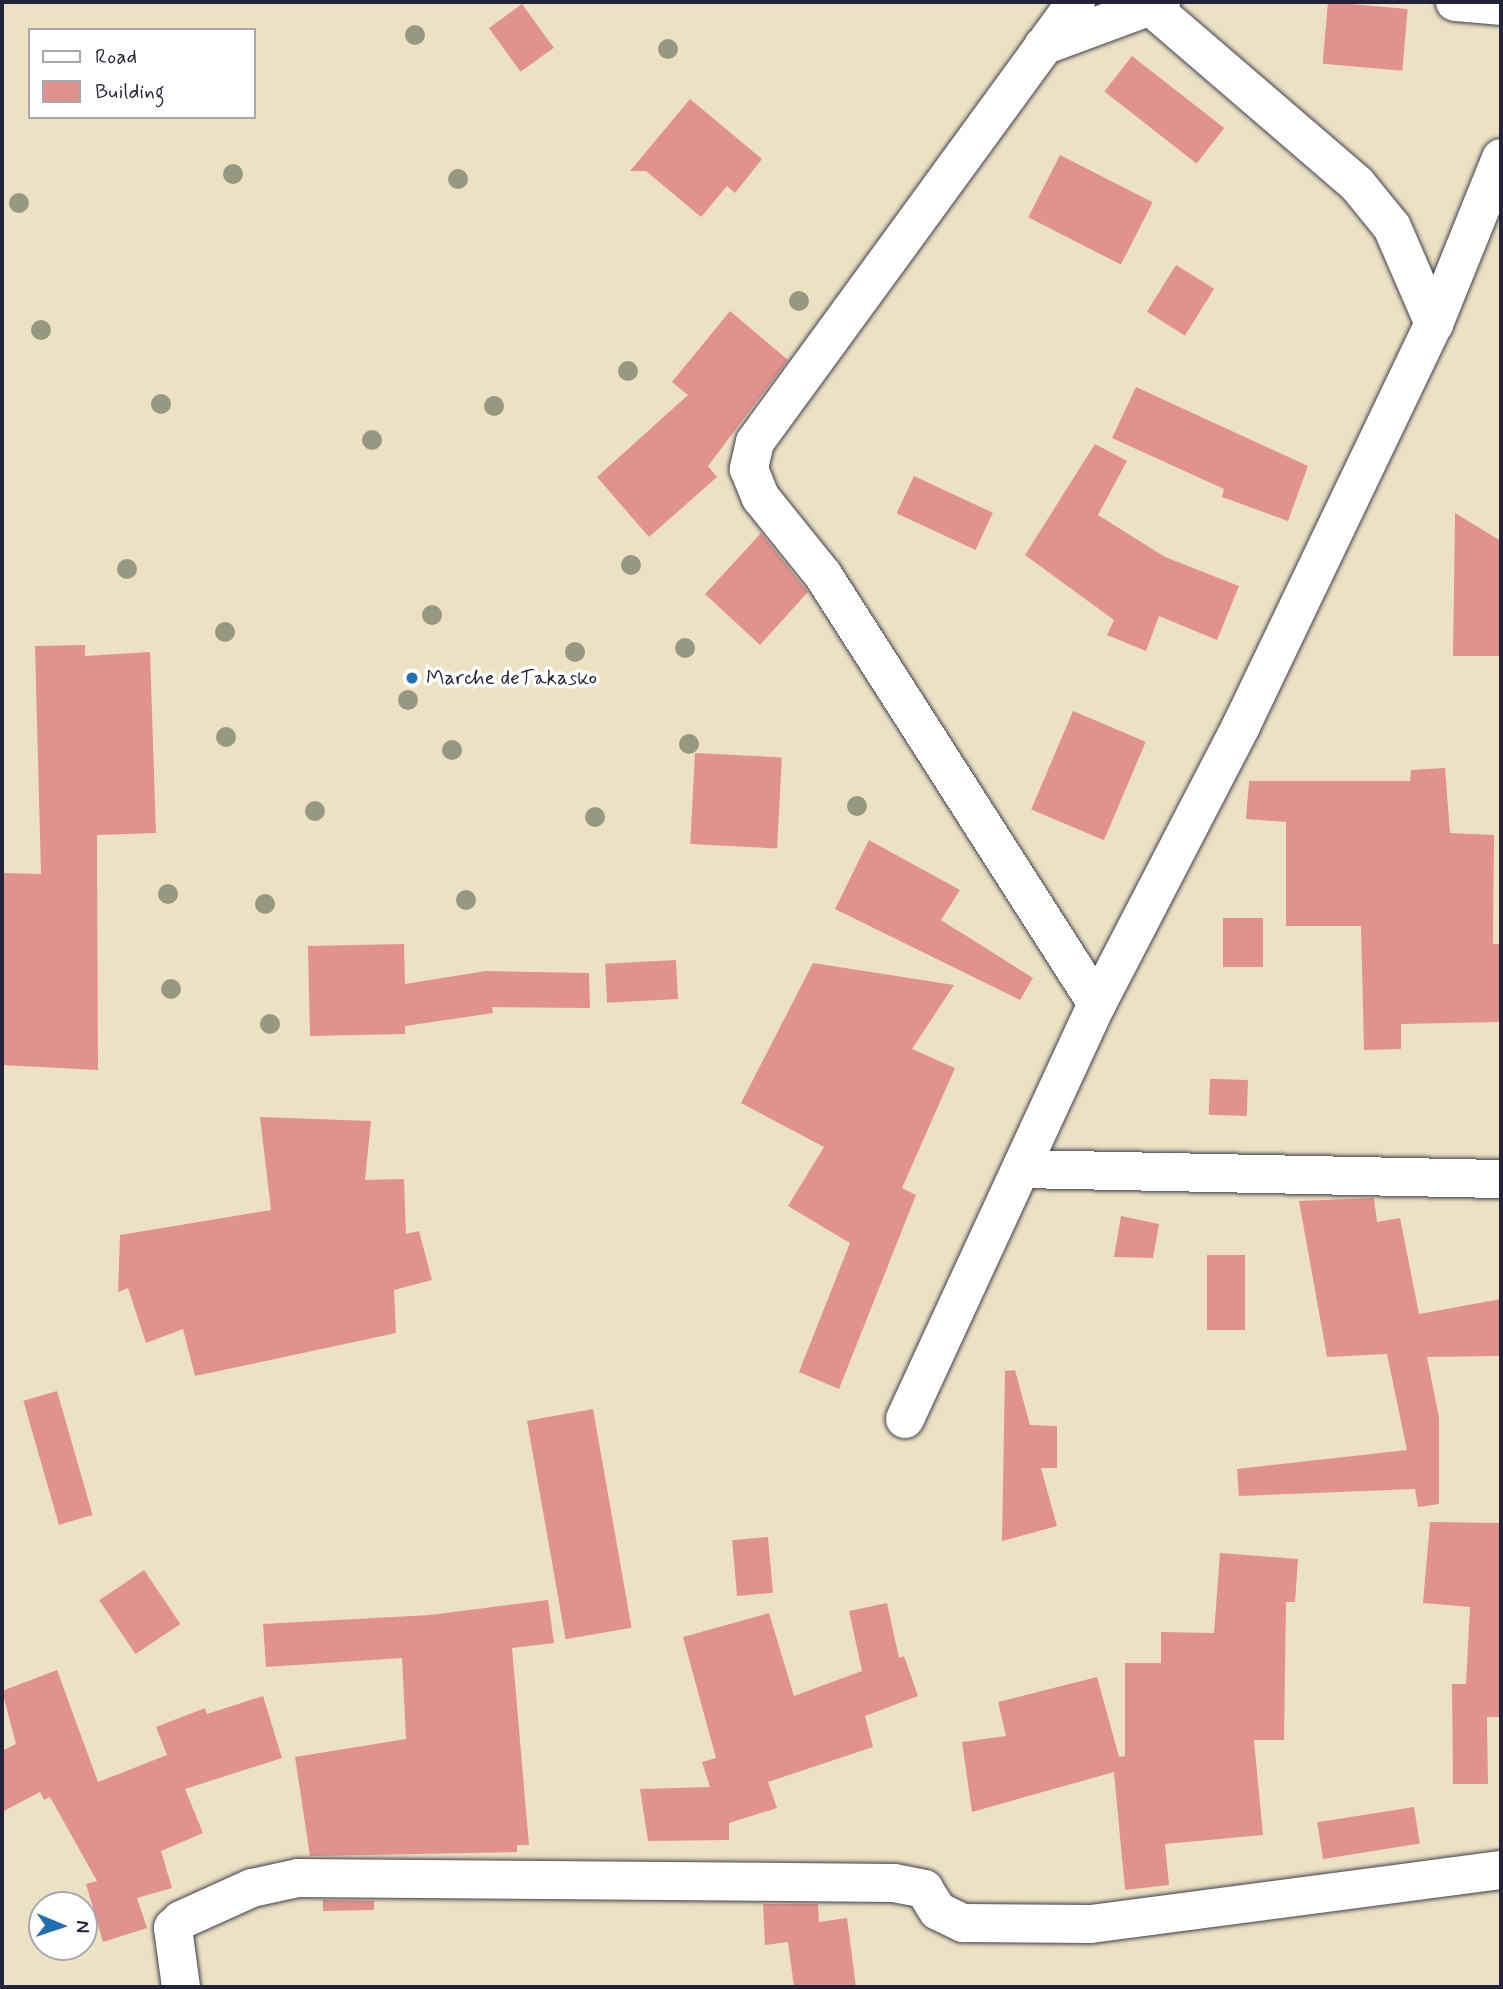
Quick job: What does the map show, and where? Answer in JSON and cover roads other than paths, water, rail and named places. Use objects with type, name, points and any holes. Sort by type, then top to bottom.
[{"type":"street","points":[[1076,2],[755,442],[749,469],[761,498],[823,575],[1097,1004]]},
{"type":"street","points":[[1454,2],[1501,6]]},
{"type":"street","points":[[1043,46],[1155,4],[1357,184],[1392,227],[1434,324]]},
{"type":"street","points":[[905,1419],[1097,1004],[1241,726],[1434,324],[1501,158]]},
{"type":"street","points":[[1022,1169],[1501,1179]]},
{"type":"street","points":[[181,1987],[173,1928],[181,1920],[252,1888],[298,1878],[894,1883],[924,1889],[938,1911],[963,1923],[1091,1924],[1501,1870]]},
{"type":"place","name":"Marche deTakasko","points":[[412,678]]}]
